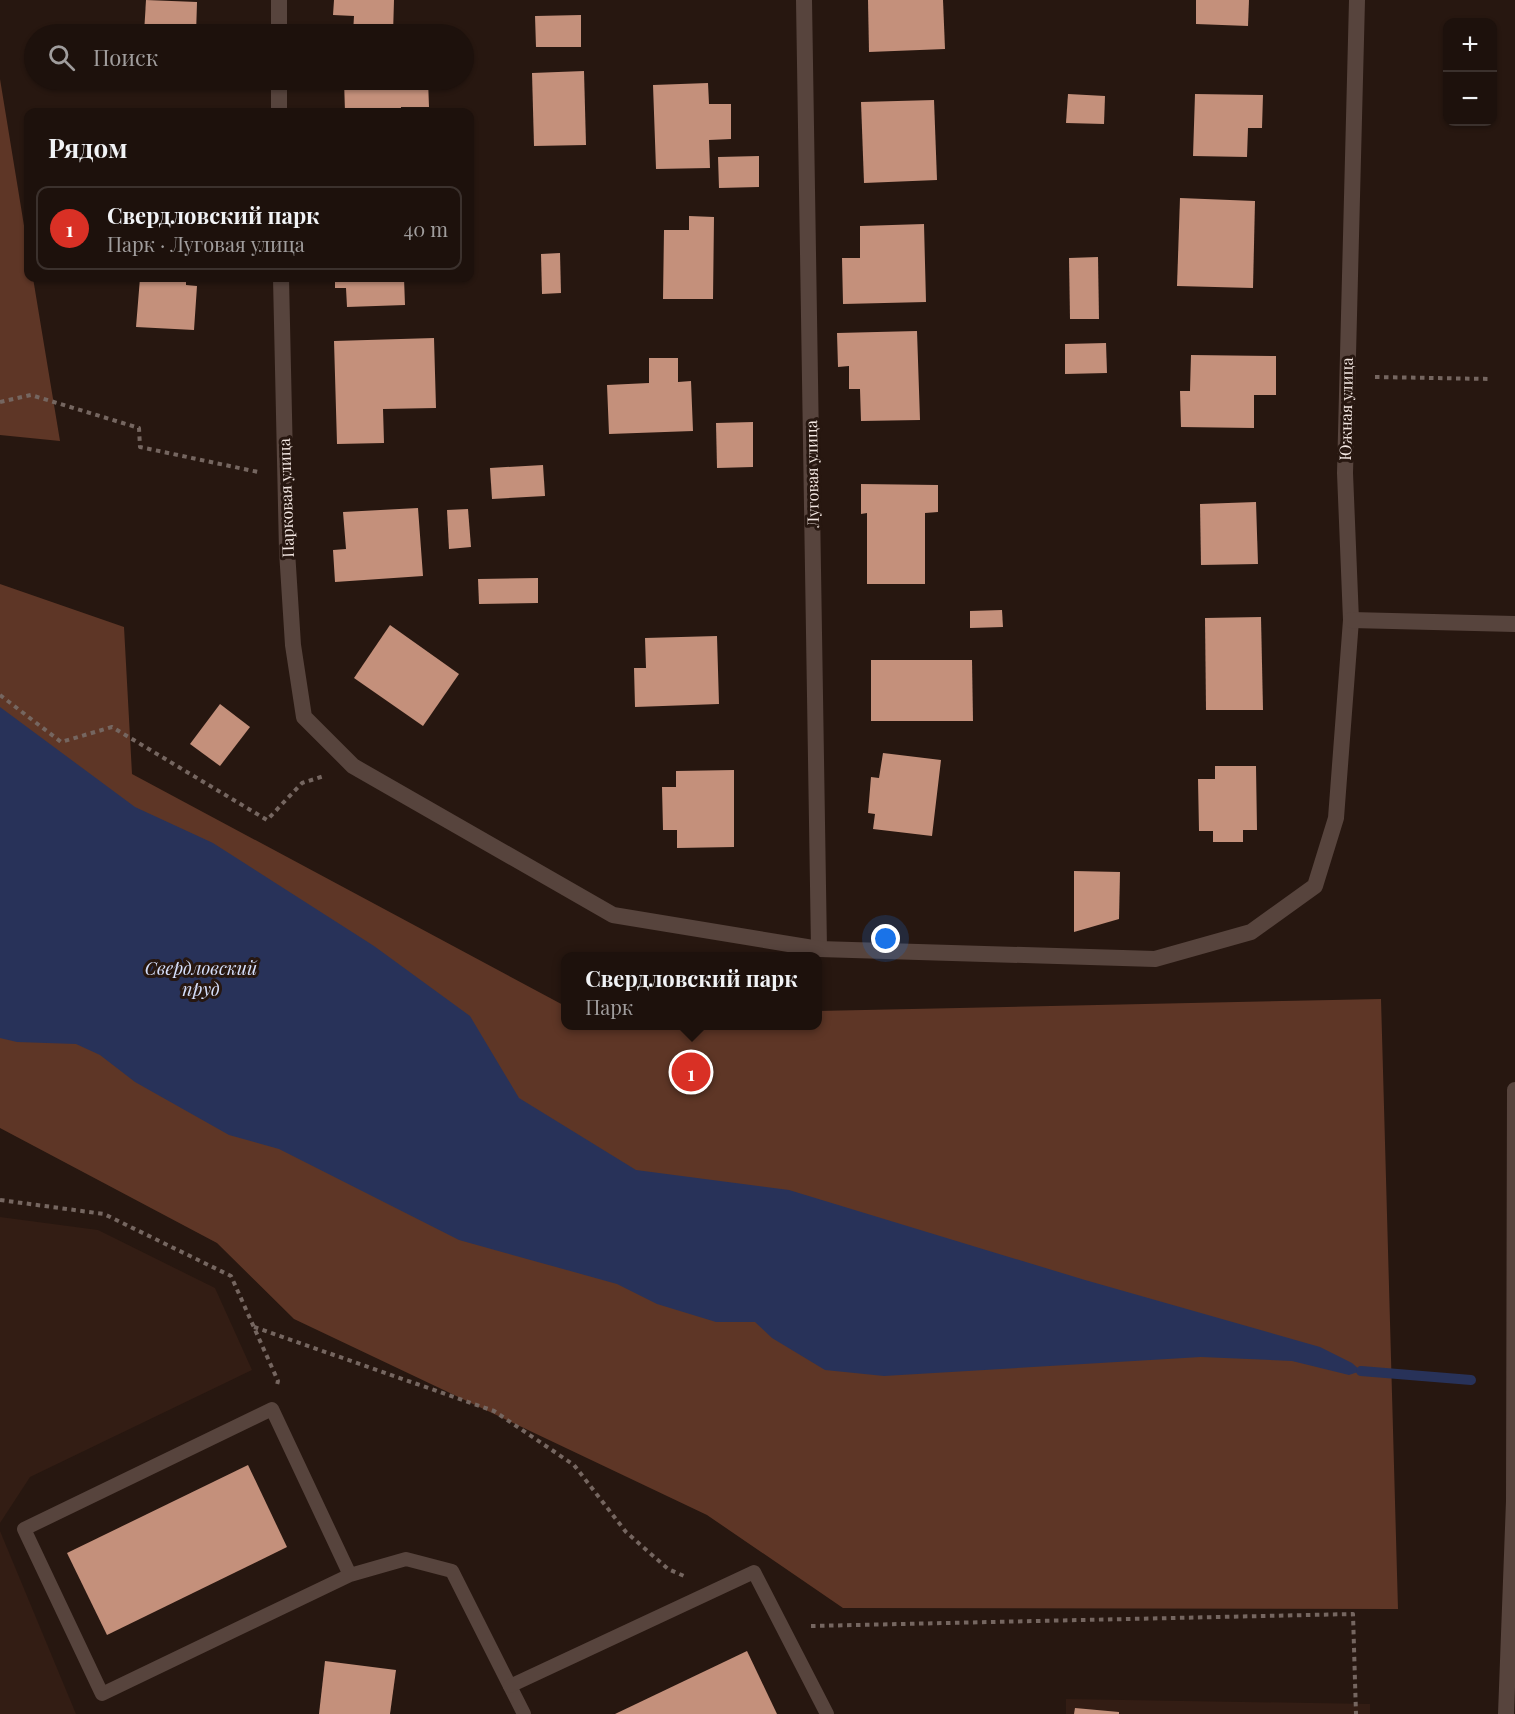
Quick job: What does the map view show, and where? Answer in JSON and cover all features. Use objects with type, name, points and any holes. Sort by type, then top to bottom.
[{"type":"street","points":[[279,0],[279,24]]},
{"type":"street","name":"Луговая улица","points":[[804,0],[819,949]]},
{"type":"street","name":"Южная улица","points":[[304,717],[353,766],[613,915],[819,949],[1155,959],[1251,932],[1315,886],[1336,818],[1351,620],[1345,473],[1357,0]]},
{"type":"street","points":[[279,90],[279,108]]},
{"type":"street","name":"Парковая улица","points":[[280,282],[287,551],[293,645],[304,717]]},
{"type":"street","points":[[1351,620],[1515,624]]},
{"type":"street","points":[[1506,1714],[1514,1501],[1515,1090]]},
{"type":"lane","points":[[350,1575],[272,1409],[24,1529],[102,1694],[350,1575],[406,1559],[452,1571],[524,1714]]},
{"type":"lane","points":[[510,1686],[754,1572],[827,1714]]},
{"type":"path","points":[[1347,377],[1491,379]]},
{"type":"path","points":[[0,402],[31,395],[139,428],[140,447],[285,478]]},
{"type":"path","points":[[0,695],[61,742],[112,727],[267,820],[302,783],[353,766]]},
{"type":"path","points":[[0,1200],[104,1214],[231,1276],[278,1381],[272,1409]]},
{"type":"path","points":[[254,1327],[494,1411],[574,1465],[626,1532],[668,1569],[715,1590]]},
{"type":"path","points":[[782,1627],[1353,1614],[1356,1714]]},
{"type":"shaded area","points":[[0,79],[24,226],[24,282],[34,282],[60,441],[0,435]]},
{"type":"shaded area","points":[[0,584],[124,627],[132,774],[561,1004],[561,1030],[822,1030],[822,1011],[1381,999],[1398,1609],[843,1608],[707,1515],[294,1319],[217,1243],[0,1128]]},
{"type":"shaded area","points":[[0,1217],[98,1230],[215,1288],[252,1370],[30,1477],[0,1523]]},
{"type":"shaded area","points":[[0,1531],[76,1714],[0,1714]]},
{"type":"shaded area","points":[[1066,1699],[1370,1704],[1370,1714],[1066,1714]]},
{"type":"water","name":"Свердловский пруд","points":[[0,707],[135,807],[213,843],[374,946],[470,1016],[519,1098],[636,1170],[789,1190],[1085,1280],[1320,1347],[1352,1363],[1361,1371],[1349,1375],[1292,1361],[1201,1357],[884,1376],[825,1370],[772,1338],[755,1322],[716,1322],[657,1304],[617,1284],[459,1240],[279,1149],[229,1135],[135,1082],[100,1055],[76,1044],[17,1042],[0,1038]]},
{"type":"building","points":[[146,0],[197,2],[196,24],[145,24]]},
{"type":"building","points":[[334,0],[394,0],[393,24],[354,24],[354,16],[333,15]]},
{"type":"building","points":[[868,0],[943,0],[945,49],[869,52]]},
{"type":"building","points":[[1196,0],[1249,0],[1248,26],[1196,24]]},
{"type":"building","points":[[581,15],[581,47],[536,47],[535,16]]},
{"type":"building","points":[[584,71],[586,145],[534,146],[532,73]]},
{"type":"building","points":[[708,83],[709,104],[731,104],[731,139],[709,140],[710,168],[656,169],[653,85]]},
{"type":"building","points":[[344,90],[428,90],[429,107],[345,108]]},
{"type":"building","points":[[1068,94],[1105,96],[1104,124],[1066,123]]},
{"type":"building","points":[[1195,94],[1263,95],[1262,128],[1248,128],[1247,157],[1193,156]]},
{"type":"building","points":[[934,100],[937,180],[864,183],[861,102]]},
{"type":"building","points":[[759,156],[759,187],[719,188],[718,157]]},
{"type":"building","points":[[1180,198],[1255,201],[1253,288],[1177,286]]},
{"type":"building","points":[[689,216],[714,217],[713,299],[663,299],[664,230],[689,230]]},
{"type":"building","points":[[924,224],[926,302],[843,304],[842,258],[860,258],[860,226]]},
{"type":"building","points":[[560,253],[561,293],[542,294],[541,254]]},
{"type":"building","points":[[1098,257],[1099,319],[1070,319],[1069,258]]},
{"type":"building","points":[[140,282],[186,282],[186,285],[197,286],[194,330],[136,327]]},
{"type":"building","points":[[335,282],[404,282],[405,305],[347,307],[346,288],[335,288]]},
{"type":"building","points":[[917,331],[920,420],[861,421],[860,389],[849,389],[849,366],[838,367],[837,333]]},
{"type":"building","points":[[434,338],[436,408],[383,409],[384,443],[337,444],[334,341]]},
{"type":"building","points":[[1106,343],[1107,373],[1065,374],[1065,344]]},
{"type":"building","points":[[1191,355],[1276,356],[1276,395],[1254,395],[1254,428],[1181,427],[1180,391],[1190,391]]},
{"type":"building","points":[[649,358],[678,358],[678,382],[691,381],[693,431],[609,434],[607,385],[649,383]]},
{"type":"building","points":[[753,422],[753,467],[717,468],[716,423]]},
{"type":"building","points":[[543,465],[545,496],[492,499],[490,468]]},
{"type":"building","points":[[861,484],[938,485],[938,512],[925,513],[925,584],[867,584],[867,513],[861,514]]},
{"type":"building","points":[[1256,502],[1258,564],[1201,565],[1200,504]]},
{"type":"building","points":[[418,508],[423,576],[335,582],[333,550],[346,549],[343,512]]},
{"type":"building","points":[[468,509],[471,547],[449,549],[447,510]]},
{"type":"building","points":[[538,578],[538,603],[479,604],[478,579]]},
{"type":"building","points":[[1002,610],[1003,627],[970,628],[970,611]]},
{"type":"building","points":[[1261,617],[1263,710],[1206,710],[1205,618]]},
{"type":"building","points":[[390,625],[459,674],[423,726],[354,678]]},
{"type":"building","points":[[717,636],[719,704],[635,707],[634,668],[646,668],[645,638]]},
{"type":"building","points":[[871,660],[972,660],[973,721],[871,721]]},
{"type":"building","points":[[220,704],[250,727],[220,766],[190,744]]},
{"type":"building","points":[[883,753],[941,760],[932,836],[873,829],[875,814],[868,813],[871,777],[879,778]]},
{"type":"building","points":[[1215,766],[1256,766],[1257,830],[1243,830],[1243,842],[1213,842],[1213,831],[1199,831],[1198,779],[1215,779]]},
{"type":"building","points":[[734,770],[734,847],[677,848],[677,830],[663,830],[662,787],[676,787],[676,771]]},
{"type":"building","points":[[1074,871],[1120,872],[1119,919],[1074,932]]},
{"type":"building","points":[[248,1465],[287,1547],[107,1635],[67,1553]]},
{"type":"building","points":[[747,1651],[777,1714],[615,1714]]},
{"type":"building","points":[[325,1661],[396,1670],[390,1714],[319,1714]]},
{"type":"building","points":[[1075,1708],[1119,1712],[1119,1714],[1074,1714]]},
{"type":"waterway","points":[[1361,1371],[1471,1380]]},
{"type":"place","name":"Свердловский парк","points":[[691,1072]]}]
